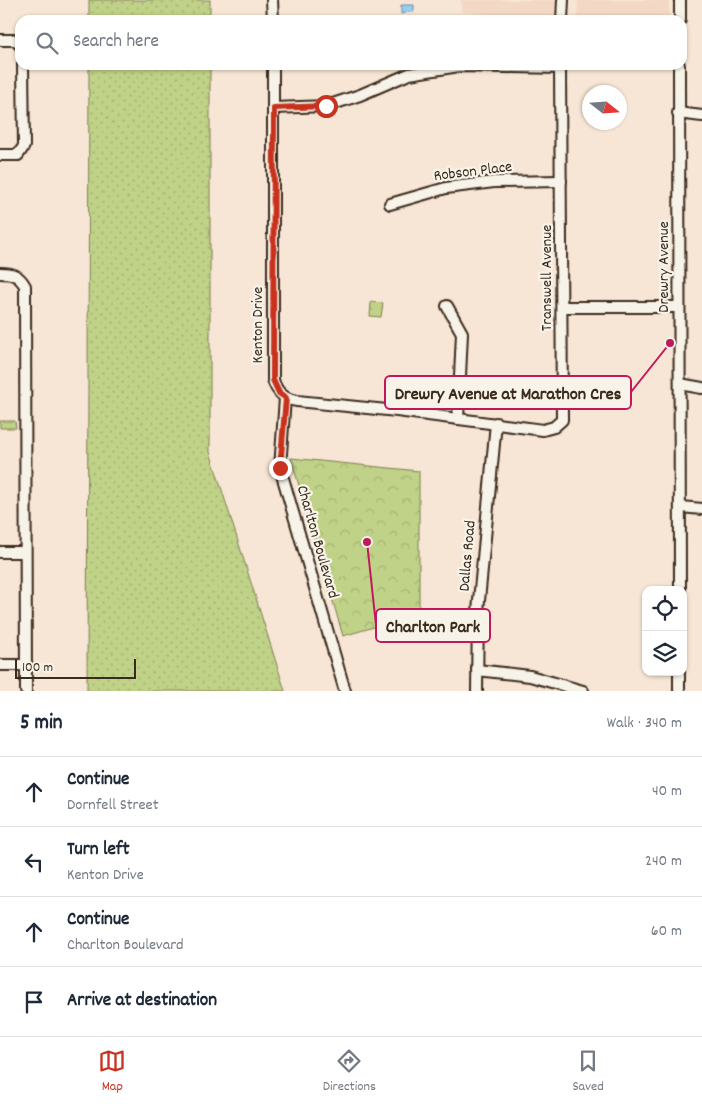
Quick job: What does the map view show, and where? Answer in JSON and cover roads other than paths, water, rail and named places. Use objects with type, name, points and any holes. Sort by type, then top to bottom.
[{"type":"street","points":[[272,0],[272,15]]},
{"type":"street","points":[[562,15],[563,0]]},
{"type":"street","points":[[680,0],[680,15]]},
{"type":"street","points":[[0,40],[15,40]]},
{"type":"street","points":[[0,156],[18,156],[24,146],[23,70]]},
{"type":"street","name":"Kenton Drive","points":[[273,70],[273,380],[279,393],[286,398]]},
{"type":"street","points":[[274,108],[326,106],[360,95],[409,74],[434,70]]},
{"type":"street","name":"Transwell Avenue","points":[[496,423],[543,430],[554,427],[562,420],[560,70]]},
{"type":"street","name":"Drewry Avenue","points":[[679,70],[680,586]]},
{"type":"street","points":[[678,113],[702,116]]},
{"type":"street","name":"Robson Place","points":[[390,204],[456,187],[494,182],[562,181]]},
{"type":"street","points":[[0,273],[10,273],[20,278],[25,286],[26,691]]},
{"type":"street","points":[[447,306],[462,333],[458,419]]},
{"type":"street","points":[[562,307],[679,307]]},
{"type":"street","points":[[680,384],[702,388]]},
{"type":"street","points":[[286,398],[297,401],[496,423]]},
{"type":"street","name":"Charlton Boulevard","points":[[286,398],[280,468],[345,691]]},
{"type":"street","name":"Dallas Road","points":[[477,691],[478,611],[496,423]]},
{"type":"street","points":[[680,507],[702,509]]},
{"type":"street","points":[[0,552],[25,552]]},
{"type":"street","points":[[0,665],[27,665]]},
{"type":"street","points":[[477,670],[530,676],[583,691]]},
{"type":"street","points":[[679,676],[679,691]]},
{"type":"water","points":[[401,5],[414,5],[414,11],[401,14]]},
{"type":"place","name":"Drewry Avenue at Marathon Cres","points":[[670,343]]},
{"type":"place","name":"Charlton Park","points":[[367,542]]}]
